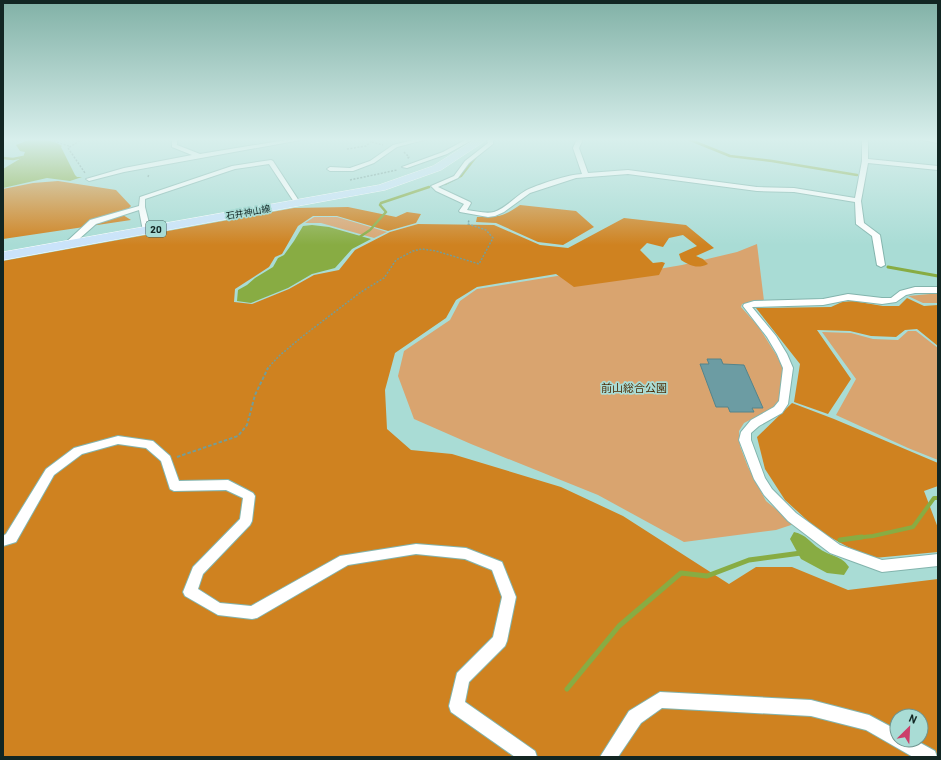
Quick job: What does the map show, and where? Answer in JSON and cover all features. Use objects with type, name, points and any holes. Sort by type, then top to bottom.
[{"type":"main road","name":"石井神山線","points":[[3,256],[381,188],[419,174]]},
{"type":"street","points":[[89,179],[107,174]]},
{"type":"street","points":[[147,231],[142,207],[142,198],[212,174]]},
{"type":"street","points":[[279,174],[298,204]]},
{"type":"street","points":[[458,174],[456,177],[434,186],[438,190],[468,203],[462,211],[488,214],[502,211],[528,192],[583,174]]},
{"type":"street","points":[[651,174],[758,189],[794,190],[858,201]]},
{"type":"street","points":[[863,174],[858,201],[860,224],[876,235],[881,265]]},
{"type":"street","points":[[67,245],[93,222],[142,207]]},
{"type":"street","points":[[938,290],[915,290],[903,293],[893,300],[882,301],[848,297],[823,302],[754,304],[747,306],[782,354],[788,368],[784,402],[778,410],[755,423],[746,432],[745,440],[760,479],[768,492],[792,517],[810,532],[835,549],[882,566],[938,560]]},
{"type":"street","points":[[3,542],[11,538],[50,472],[78,451],[118,440],[149,444],[166,459],[174,486],[228,485],[249,496],[246,521],[198,571],[190,592],[218,609],[252,613],[345,560],[416,549],[466,554],[497,566],[509,597],[500,641],[462,678],[457,706],[528,757]]},
{"type":"street","points":[[608,757],[635,717],[660,700],[811,708],[869,723],[889,735]]},
{"type":"street","points":[[913,748],[929,757]]},
{"type":"path","points":[[86,174],[89,179]]},
{"type":"path","points":[[350,180],[373,174]]},
{"type":"path","points":[[166,459],[183,456],[238,436],[247,425],[255,395],[266,370],[279,356],[303,336],[361,292],[384,278],[396,260],[413,251],[422,249],[436,251],[478,264],[493,238],[486,230],[468,224],[472,213]]},
{"type":"green space","points":[[314,217],[337,217],[387,232],[374,238],[321,223],[305,223]]},
{"type":"green space","name":"前山総合公園","points":[[757,244],[764,301],[742,304],[741,307],[758,326],[777,356],[783,369],[779,401],[773,408],[744,423],[739,431],[740,446],[748,467],[766,501],[794,524],[776,530],[684,542],[598,495],[471,444],[414,419],[398,376],[404,351],[450,320],[460,301],[477,289],[557,276],[582,278],[635,273],[682,265],[737,252]]},
{"type":"green space","points":[[938,294],[938,303],[923,303],[908,296]]},
{"type":"green space","points":[[908,331],[916,331],[938,348],[938,460],[836,415],[856,379],[822,332],[851,333],[873,339],[898,340]]},
{"type":"shaded area","points":[[3,174],[75,174],[77,177],[82,177],[70,181],[47,178],[3,188]]},
{"type":"shaded area","points":[[58,181],[116,190],[131,206],[123,215],[131,220],[3,239],[3,189],[33,183]]},
{"type":"shaded area","points":[[520,205],[576,211],[594,227],[563,245],[538,242],[496,223],[476,222],[477,217],[500,216]]},
{"type":"shaded area","points":[[348,207],[396,217],[407,212],[421,214],[416,223],[388,231],[337,216],[313,216],[298,226],[282,254],[275,257],[269,267],[235,289],[234,302],[252,304],[289,289],[314,275],[339,270],[355,250],[390,232],[418,224],[494,225],[540,245],[568,248],[624,218],[686,225],[714,248],[696,256],[703,259],[708,264],[697,267],[681,260],[679,254],[697,246],[683,235],[669,238],[663,247],[647,243],[640,250],[653,263],[665,263],[659,275],[574,287],[556,274],[477,287],[456,300],[446,318],[395,353],[385,390],[387,429],[411,450],[452,454],[561,487],[623,516],[729,584],[756,567],[792,567],[848,590],[938,579],[938,757],[3,757],[3,261],[294,208]]},
{"type":"shaded area","points":[[312,225],[329,227],[371,239],[352,249],[335,268],[312,274],[288,288],[251,303],[237,301],[238,290],[273,267],[278,258],[284,255],[303,226]]},
{"type":"shaded area","points":[[907,298],[924,306],[938,305],[938,346],[917,329],[905,330],[896,337],[871,336],[850,331],[817,330],[851,379],[828,414],[794,402],[800,364],[756,308],[831,307],[842,302],[853,301],[883,306],[899,306]]},
{"type":"shaded area","points":[[792,403],[938,463],[938,486],[924,491],[938,528],[938,552],[874,558],[848,547],[819,531],[785,500],[765,469],[757,437]]},
{"type":"shaded area","points":[[794,532],[805,537],[824,552],[843,560],[849,567],[844,575],[827,573],[801,559],[790,539]]},
{"type":"building","points":[[707,359],[721,359],[723,364],[744,365],[763,408],[752,408],[754,412],[730,412],[728,407],[716,407],[700,364],[709,364]]},
{"type":"waterway","points":[[445,184],[462,174]]},
{"type":"waterway","points":[[358,238],[370,230],[386,212],[380,205],[381,203],[429,187]]},
{"type":"waterway","points":[[888,267],[938,276]]},
{"type":"waterway","points":[[857,538],[873,536],[913,527],[934,498],[938,498]]},
{"type":"waterway","points":[[857,538],[862,537]]},
{"type":"waterway","points":[[840,540],[857,538]]},
{"type":"waterway","points":[[567,689],[619,626],[681,573],[707,576],[749,560],[801,553]]}]
